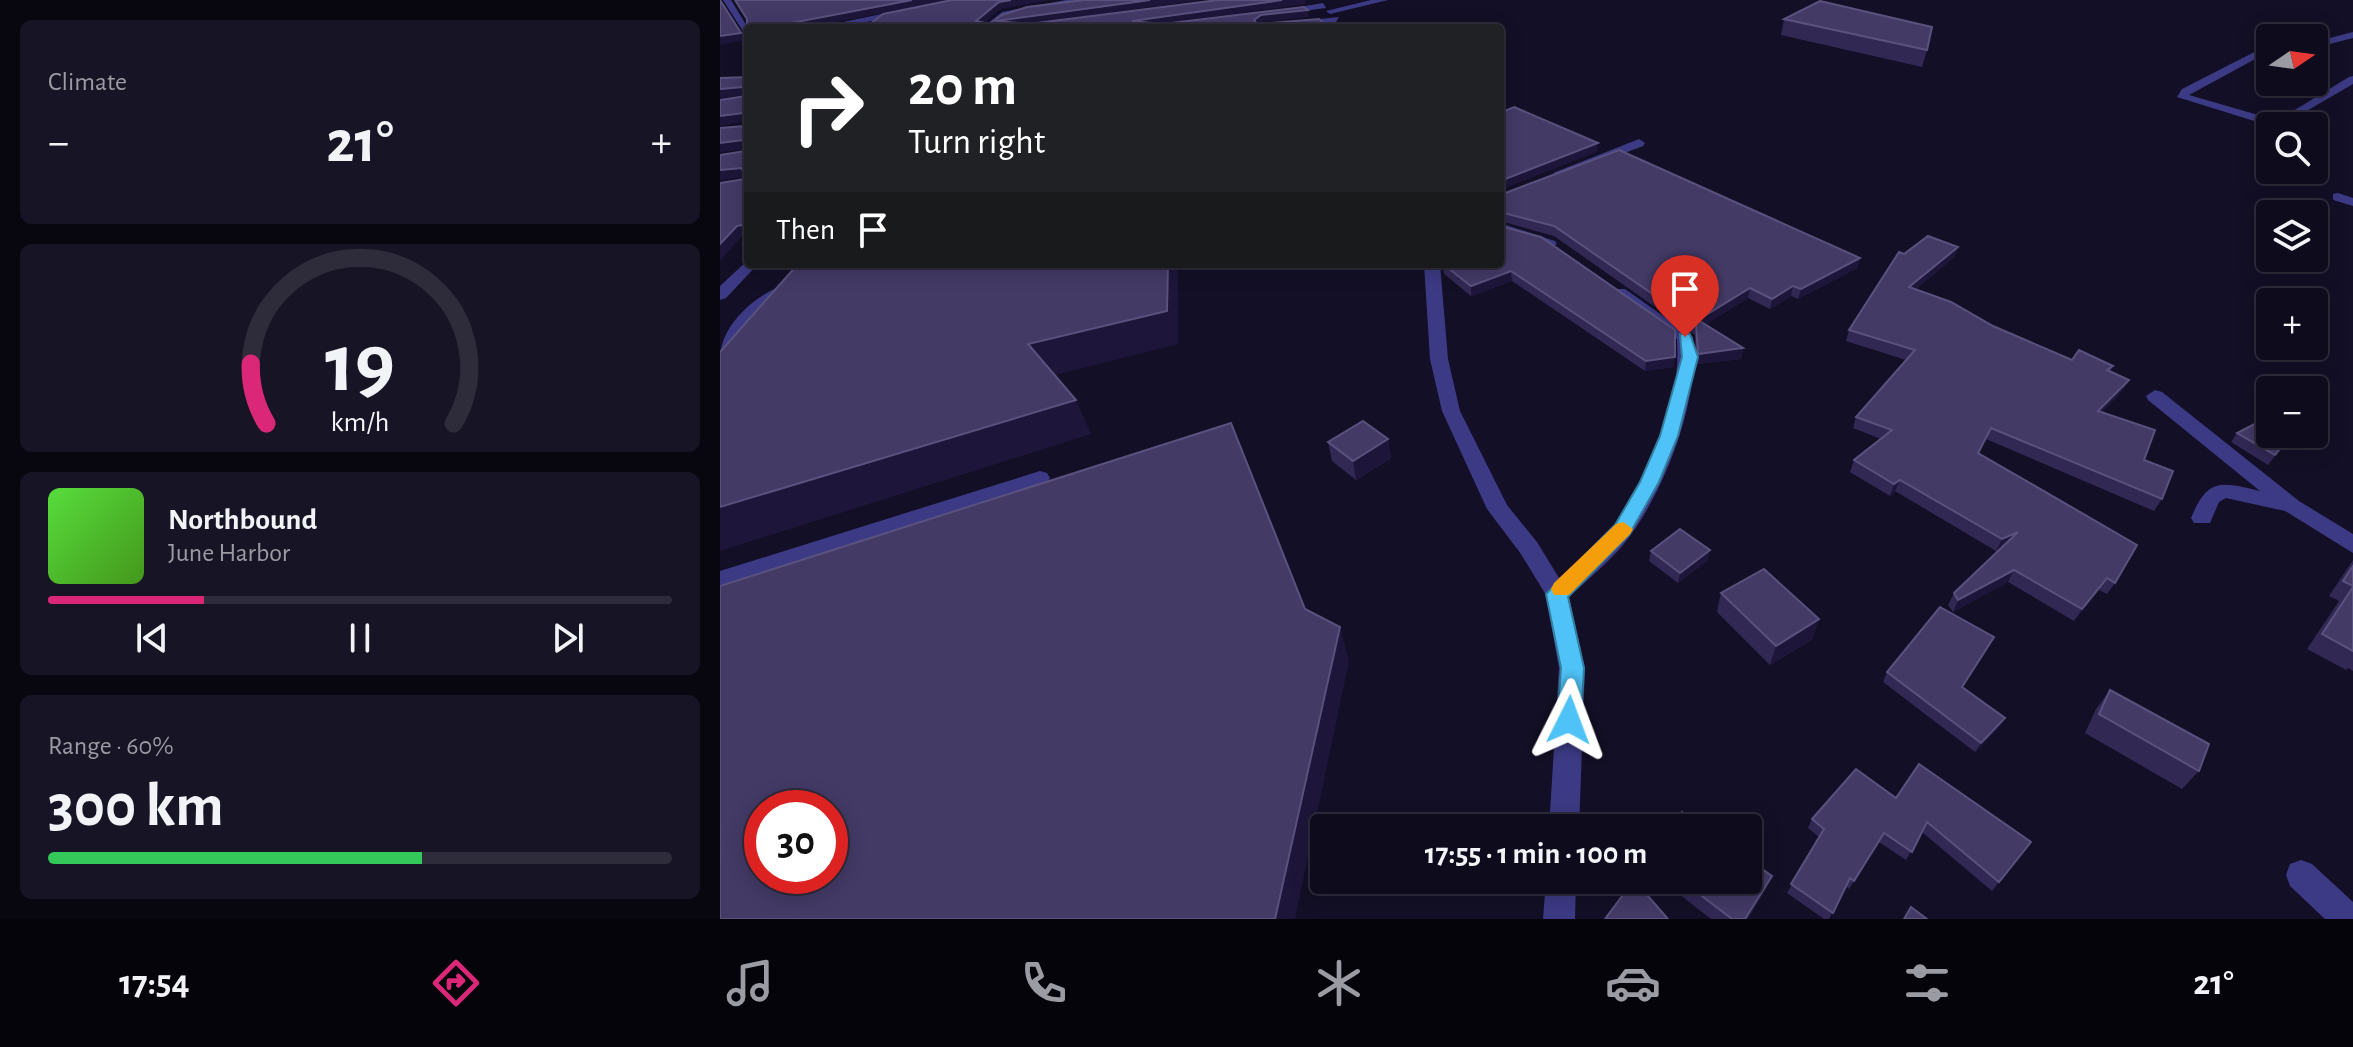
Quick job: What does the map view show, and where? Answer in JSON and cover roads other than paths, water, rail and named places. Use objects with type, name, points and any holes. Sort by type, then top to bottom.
[{"type":"street","points":[[989,24],[992,18],[1017,10],[1093,0]]},
{"type":"street","points":[[1262,13],[1327,9],[1384,0]]},
{"type":"street","points":[[725,2],[744,30]]},
{"type":"street","points":[[1007,5],[1017,10]]},
{"type":"street","points":[[841,24],[923,9]]},
{"type":"street","points":[[1276,24],[1327,9]]},
{"type":"street","points":[[1327,9],[1340,24]]},
{"type":"street","points":[[2328,44],[2353,35]]},
{"type":"street","points":[[2328,44],[2340,48]]},
{"type":"street","points":[[2256,54],[2186,91],[2183,97],[2264,121],[2286,120],[2325,96]]},
{"type":"street","points":[[2328,94],[2353,79]]},
{"type":"street","points":[[1542,180],[1639,143]]},
{"type":"street","points":[[2338,197],[2353,202]]},
{"type":"street","points":[[1504,228],[1547,241],[1568,257]]},
{"type":"street","points":[[720,295],[746,268]]},
{"type":"street","points":[[1432,268],[1439,359],[1451,411],[1498,509],[1529,548],[1557,594],[1572,668],[1565,814]]},
{"type":"street","points":[[1557,594],[1622,530],[1649,482],[1669,436],[1690,357],[1685,337],[1600,279]]},
{"type":"street","points":[[720,354],[756,306],[775,294],[804,286]]},
{"type":"street","points":[[2155,396],[2292,506],[2353,545]]},
{"type":"street","points":[[720,580],[1040,478]]},
{"type":"street","points":[[2202,518],[2210,498],[2223,490],[2232,489],[2292,506]]},
{"type":"street","points":[[2301,875],[2348,919]]},
{"type":"street","points":[[1559,919],[1560,894]]}]
